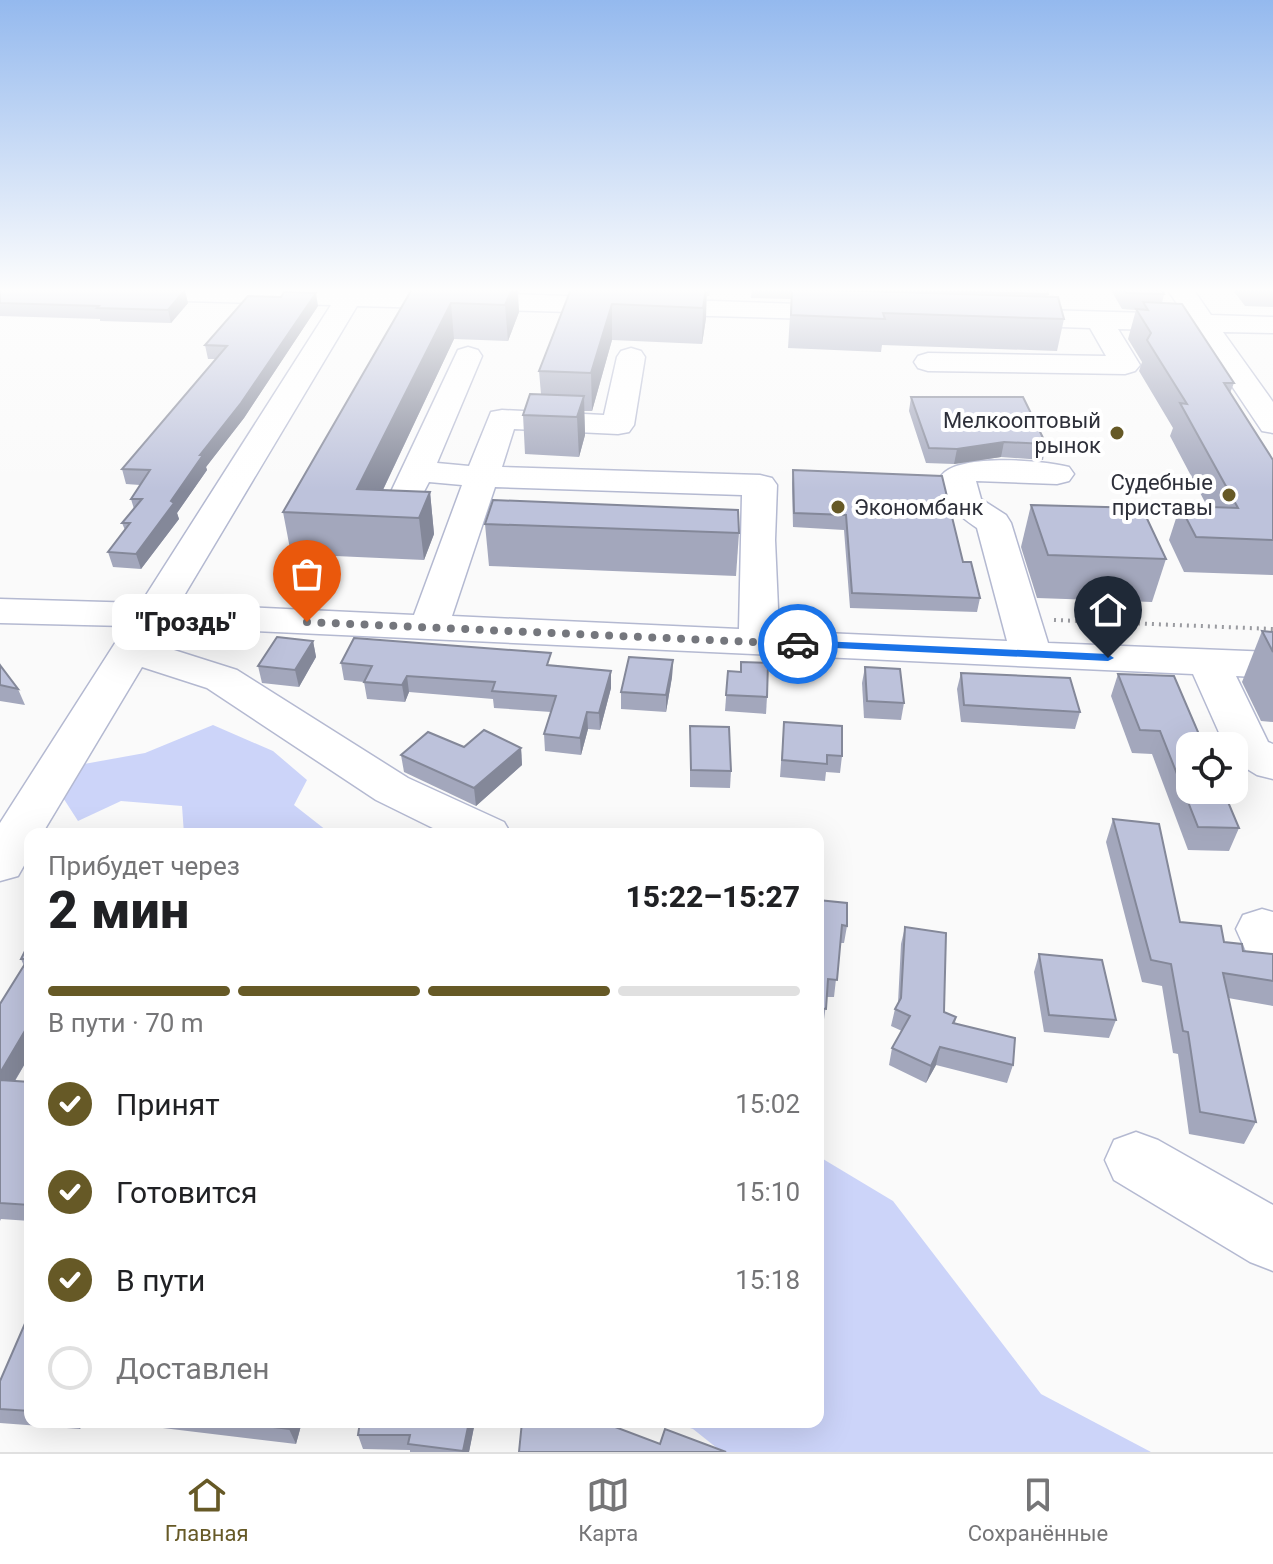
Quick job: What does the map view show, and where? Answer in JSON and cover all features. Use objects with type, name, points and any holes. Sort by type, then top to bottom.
[{"type":"street","points":[[0,863],[312,357]]},
{"type":"street","points":[[396,518],[468,357]]},
{"type":"street","points":[[429,627],[480,528],[482,477],[502,419],[618,425],[631,357]]},
{"type":"street","points":[[928,362],[1125,365],[1120,357]]},
{"type":"street","points":[[1227,357],[1273,424]]},
{"type":"street","points":[[417,471],[482,477],[760,485],[741,539],[759,642]]},
{"type":"street","points":[[1026,636],[1008,524],[965,504],[958,476],[962,472],[1057,474]]},
{"type":"street","points":[[0,611],[142,632],[429,627],[759,642],[1026,636],[1208,662],[1273,665]]},
{"type":"street","points":[[142,632],[222,679],[392,789],[474,828]]},
{"type":"street","points":[[1208,662],[1250,751],[1273,764]]},
{"type":"street","points":[[1136,1160],[1273,1240]]},
{"type":"path","points":[[1026,636],[1273,629]]},
{"type":"shaded area","points":[[213,725],[273,751],[307,780],[294,805],[323,828],[184,828],[182,806],[121,801],[78,821],[60,793],[84,764],[145,753]]},
{"type":"shaded area","points":[[824,1160],[893,1201],[1041,1394],[1151,1452],[722,1452],[690,1428],[824,1428]]},
{"type":"building","points":[[218,357],[273,357],[200,455],[203,455],[171,501],[174,503],[136,554],[108,552],[130,523],[122,523],[142,499],[131,499],[150,470],[122,469]]},
{"type":"building","points":[[373,357],[424,357],[357,489],[430,492],[419,518],[283,512]]},
{"type":"building","points":[[545,357],[596,357],[591,373],[539,371]]},
{"type":"building","points":[[1157,357],[1217,357],[1234,383],[1224,383],[1273,460],[1273,540],[1196,537],[1180,506],[1238,508],[1180,403],[1187,404]]},
{"type":"building","points":[[530,394],[584,396],[577,417],[523,415]]},
{"type":"building","points":[[911,397],[1023,397],[1046,444],[1004,442],[957,449],[929,448]]},
{"type":"building","points":[[793,470],[942,476],[963,562],[971,562],[980,598],[852,593],[846,515],[794,513]]},
{"type":"building","points":[[493,500],[738,510],[739,533],[485,524]]},
{"type":"building","points":[[1031,505],[1142,508],[1166,559],[1048,555]]},
{"type":"building","points":[[1262,631],[1273,632],[1273,652]]},
{"type":"building","points":[[277,637],[313,641],[295,670],[258,666]]},
{"type":"building","points":[[354,638],[551,653],[547,665],[611,671],[599,713],[587,712],[580,738],[544,734],[556,696],[492,691],[495,682],[407,676],[402,685],[364,682],[372,666],[341,663]]},
{"type":"building","points":[[629,657],[673,660],[666,695],[621,692]]},
{"type":"building","points":[[741,662],[768,663],[767,697],[726,695],[728,671],[741,672]]},
{"type":"building","points":[[0,665],[18,689],[0,685]]},
{"type":"building","points":[[865,667],[900,669],[904,703],[867,701]]},
{"type":"building","points":[[961,673],[1070,678],[1080,712],[964,705]]},
{"type":"building","points":[[1118,674],[1174,676],[1198,732],[1176,732],[1176,771],[1160,731],[1140,730]]},
{"type":"building","points":[[784,722],[842,726],[842,756],[827,755],[827,764],[782,760]]},
{"type":"building","points":[[690,726],[729,727],[731,771],[691,770]]},
{"type":"building","points":[[484,730],[521,748],[474,788],[401,755],[428,732],[464,747]]},
{"type":"building","points":[[1189,804],[1229,804],[1239,828],[1198,827]]},
{"type":"building","points":[[1113,819],[1159,824],[1180,922],[1221,926],[1224,942],[1242,944],[1243,951],[1273,954],[1273,981],[1223,973],[1256,1122],[1200,1112],[1188,1032],[1183,1031],[1171,964],[1151,960]]},
{"type":"building","points":[[824,901],[847,903],[847,926],[842,925],[837,980],[828,979],[826,1009]]},
{"type":"building","points":[[905,927],[946,933],[944,1012],[956,1017],[953,1023],[1015,1038],[1013,1065],[940,1047],[931,1066],[892,1048],[910,1016],[895,1009],[901,998]]},
{"type":"building","points":[[1039,954],[1102,960],[1116,1020],[1049,1015]]},
{"type":"building","points":[[24,965],[24,1032],[0,1073],[0,1004]]},
{"type":"building","points":[[0,1080],[24,1082],[24,1205],[0,1203]]},
{"type":"building","points":[[24,1326],[24,1411],[0,1409],[0,1381]]},
{"type":"building","points":[[359,1428],[468,1428],[463,1451],[408,1444],[410,1435],[358,1435]]},
{"type":"building","points":[[521,1428],[618,1428],[660,1444],[665,1429],[726,1452],[519,1452]]},
{"type":"way so far","points":[[307,622],[798,644]]},
{"type":"place","name":"Мелкооптовый рынок","points":[[1117,433]]},
{"type":"place","name":"Судебные приставы","points":[[1229,495]]},
{"type":"place","name":"Экономбанк","points":[[838,507]]},
{"type":"place","name":"\"Гроздь\"","points":[[307,622]]},
{"type":"route","points":[[798,644],[1108,658]]}]
